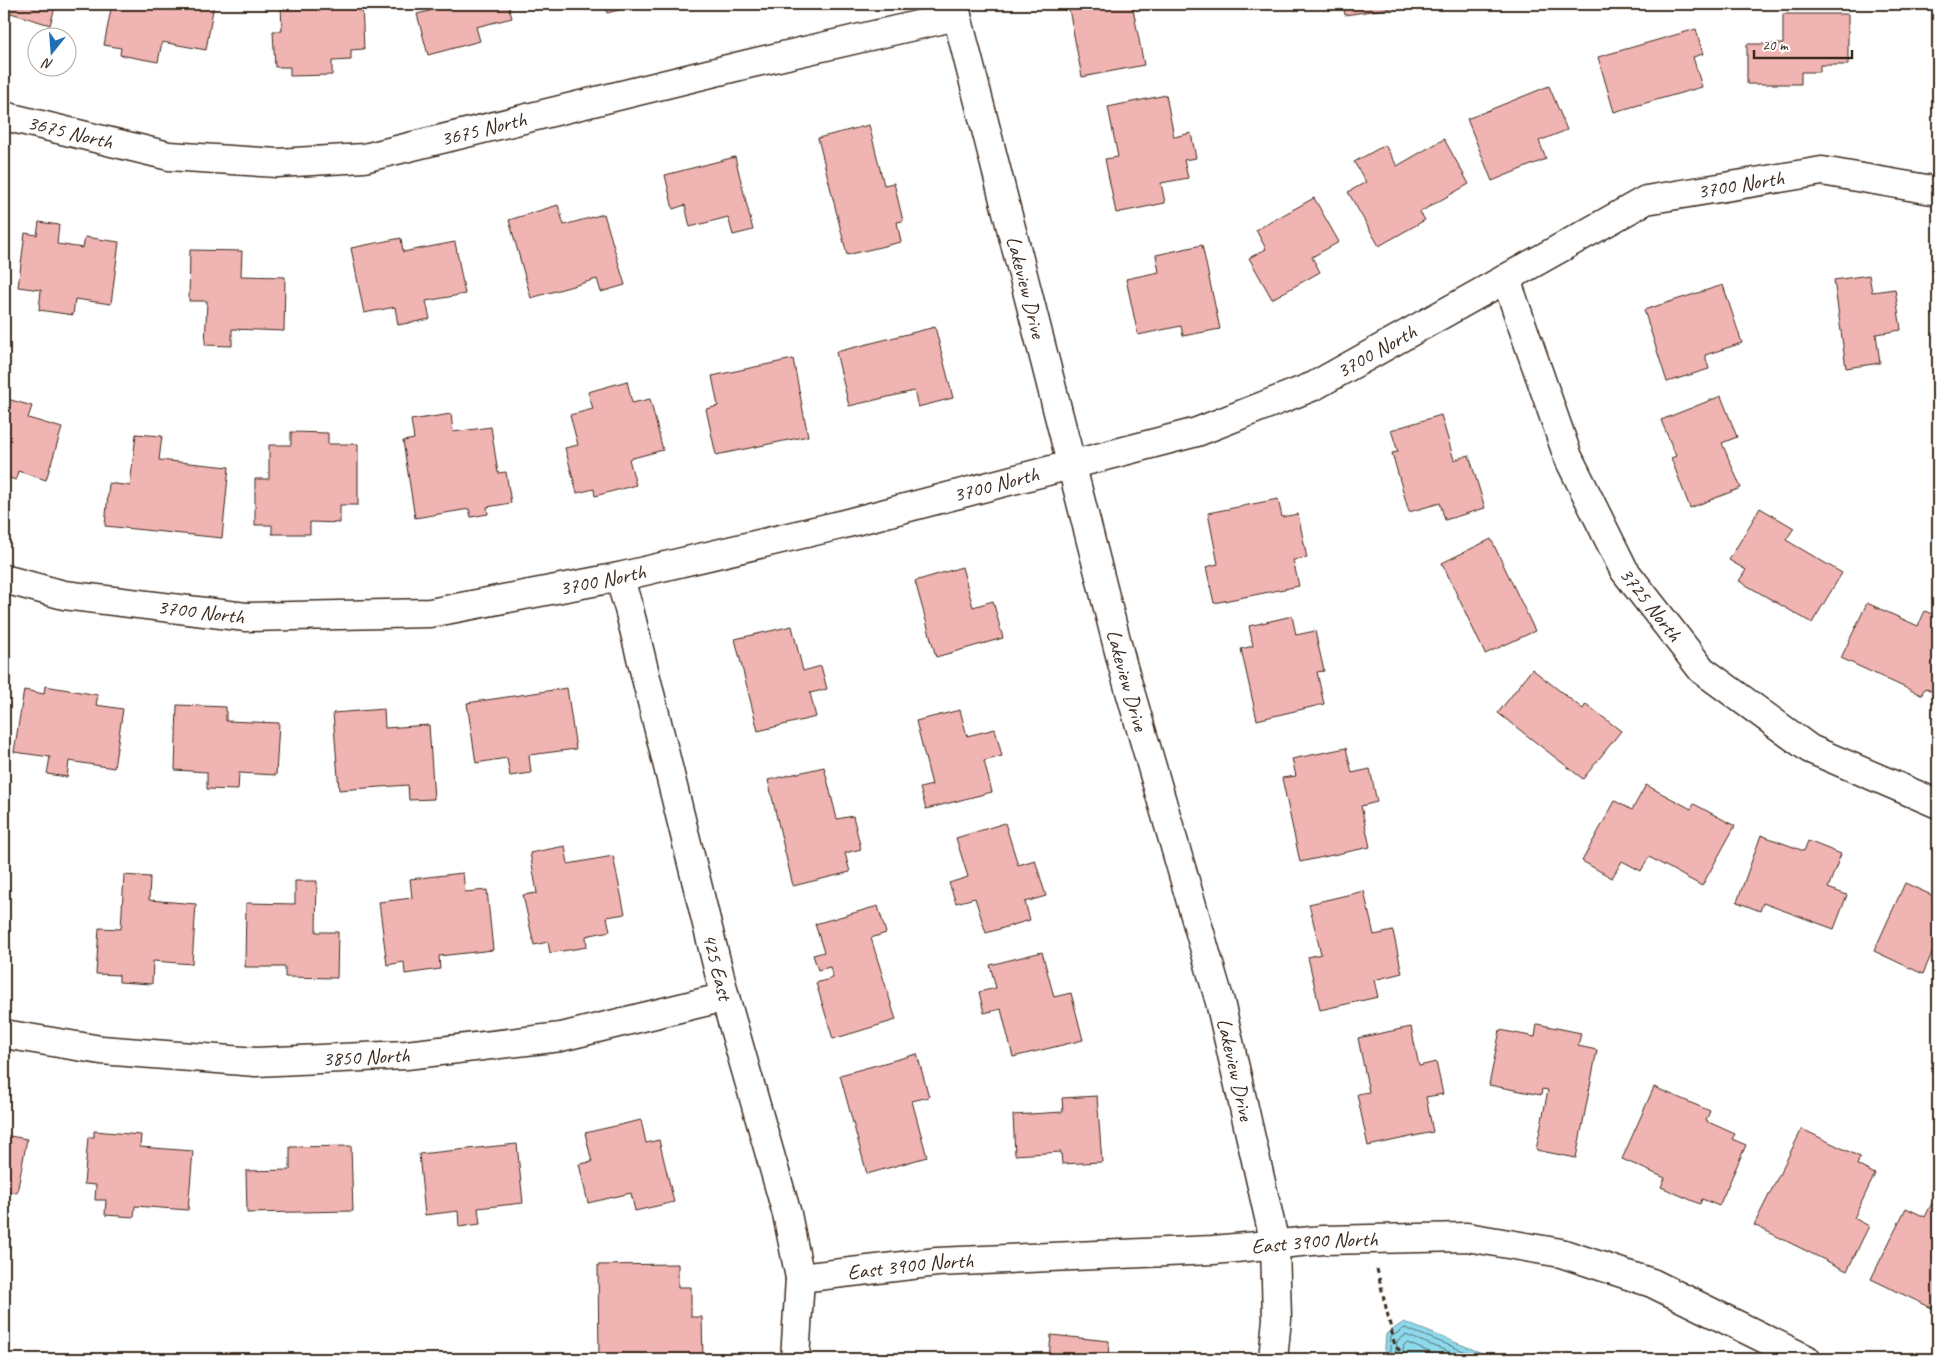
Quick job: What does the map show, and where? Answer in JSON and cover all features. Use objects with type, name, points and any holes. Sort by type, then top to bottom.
[{"type":"street","name":"3675 North","points":[[4,116],[169,156],[277,163],[364,158],[738,66],[955,10]]},
{"type":"street","name":"Lakeview Drive","points":[[955,10],[1122,667],[1220,1002],[1275,1244],[1277,1319],[1273,1359]]},
{"type":"street","name":"3700 North","points":[[4,579],[64,595],[246,617],[430,613],[619,577],[840,525],[1197,432],[1314,386],[1646,200],[1822,171],[1938,191]]},
{"type":"street","name":"3725 North","points":[[1506,279],[1568,457],[1624,570],[1702,670],[1810,749],[1938,804]]},
{"type":"street","name":"425 East","points":[[619,577],[725,996],[787,1214],[800,1278],[795,1359]]},
{"type":"street","name":"3850 North","points":[[4,1034],[101,1050],[256,1062],[406,1055],[561,1037],[725,996]]},
{"type":"street","name":"East 3900 North","points":[[800,1278],[937,1262],[1213,1250],[1323,1240],[1467,1237],[1561,1253],[1652,1283],[1806,1359]]},
{"type":"path","points":[[1378,1239],[1377,1273],[1395,1346],[1409,1359]]},
{"type":"water","points":[[1404,1322],[1497,1359],[1384,1359],[1386,1334]]},
{"type":"building","points":[[4,4],[56,4],[50,25],[11,13],[5,32]]},
{"type":"building","points":[[112,4],[214,4],[206,50],[162,42],[158,62],[120,55],[121,48],[104,45]]},
{"type":"building","points":[[281,4],[362,4],[364,49],[351,50],[351,60],[332,61],[332,75],[290,76],[290,67],[275,67],[273,31],[282,31]]},
{"type":"building","points":[[429,4],[508,4],[512,18],[476,27],[480,41],[428,55],[417,14],[430,11]]},
{"type":"building","points":[[605,4],[641,4],[607,13]]},
{"type":"building","points":[[1068,4],[1132,4],[1144,65],[1082,77]]},
{"type":"building","points":[[1343,4],[1411,4],[1411,5],[1345,15]]},
{"type":"building","points":[[1783,14],[1848,14],[1848,65],[1820,65],[1820,72],[1801,72],[1801,84],[1747,84],[1747,44],[1783,44]]},
{"type":"building","points":[[1696,29],[1703,54],[1693,57],[1702,87],[1614,112],[1598,57]]},
{"type":"building","points":[[1549,86],[1567,130],[1539,141],[1546,159],[1492,181],[1467,119]]},
{"type":"building","points":[[1166,95],[1174,137],[1191,133],[1196,158],[1184,160],[1188,178],[1161,183],[1165,203],[1116,213],[1105,159],[1118,157],[1108,107]]},
{"type":"building","points":[[869,125],[884,185],[894,183],[903,221],[897,222],[901,242],[847,255],[818,138]]},
{"type":"building","points":[[1444,139],[1469,184],[1420,212],[1425,220],[1379,246],[1348,192],[1366,182],[1354,162],[1385,145],[1397,166]]},
{"type":"building","points":[[735,157],[753,230],[733,235],[728,217],[690,227],[685,205],[673,209],[665,175]]},
{"type":"building","points":[[1314,198],[1339,242],[1312,257],[1320,272],[1272,299],[1249,258],[1266,249],[1256,230]]},
{"type":"building","points":[[558,205],[564,225],[604,214],[625,285],[601,292],[597,279],[531,298],[509,220]]},
{"type":"building","points":[[39,222],[59,225],[57,244],[83,248],[85,237],[119,242],[111,304],[75,299],[73,315],[39,310],[41,290],[18,287],[25,233],[37,235]]},
{"type":"building","points":[[401,238],[403,252],[455,242],[465,294],[426,301],[430,319],[398,325],[395,307],[364,313],[351,248]]},
{"type":"building","points":[[1202,245],[1220,329],[1183,336],[1181,326],[1138,335],[1126,279],[1159,272],[1156,255]]},
{"type":"building","points":[[190,250],[242,251],[241,276],[285,277],[284,331],[232,329],[232,346],[205,345],[207,301],[189,301]]},
{"type":"building","points":[[1869,275],[1872,292],[1895,289],[1901,330],[1876,334],[1880,363],[1846,368],[1834,280]]},
{"type":"building","points":[[1723,285],[1742,343],[1705,355],[1709,369],[1667,382],[1644,310]]},
{"type":"building","points":[[935,327],[953,398],[918,407],[914,391],[849,406],[836,352]]},
{"type":"building","points":[[793,359],[808,436],[716,455],[706,409],[718,406],[712,376]]},
{"type":"building","points":[[627,381],[632,403],[650,399],[663,450],[629,459],[636,485],[595,496],[594,489],[577,493],[565,448],[578,445],[570,415],[593,409],[588,392]]},
{"type":"building","points":[[1721,396],[1737,437],[1722,443],[1741,488],[1690,508],[1671,458],[1676,456],[1661,420]]},
{"type":"building","points":[[4,398],[32,406],[28,418],[62,428],[46,480],[18,471],[16,480],[6,477],[4,486]]},
{"type":"building","points":[[451,414],[453,432],[491,427],[498,473],[506,472],[511,503],[487,507],[488,514],[471,517],[469,509],[415,518],[403,441],[414,439],[411,420]]},
{"type":"building","points":[[1441,415],[1454,460],[1469,455],[1485,508],[1445,520],[1440,503],[1409,512],[1392,453],[1398,452],[1391,430]]},
{"type":"building","points":[[291,432],[328,433],[328,444],[358,444],[358,505],[340,505],[340,523],[310,522],[310,534],[272,534],[272,525],[255,525],[255,479],[269,479],[269,445],[291,445]]},
{"type":"building","points":[[136,434],[162,436],[159,460],[229,467],[222,538],[105,526],[109,483],[130,486]]},
{"type":"building","points":[[1278,499],[1282,517],[1298,514],[1307,558],[1293,560],[1299,586],[1214,603],[1206,567],[1218,564],[1208,513]]},
{"type":"building","points":[[1760,508],[1794,528],[1786,540],[1842,573],[1812,623],[1739,581],[1746,570],[1729,560]]},
{"type":"building","points":[[1491,539],[1535,631],[1485,654],[1442,563]]},
{"type":"building","points":[[962,567],[973,607],[993,601],[1003,638],[936,657],[915,581]]},
{"type":"building","points":[[1867,603],[1918,626],[1925,611],[1938,617],[1938,694],[1925,688],[1921,695],[1841,658]]},
{"type":"building","points":[[1292,616],[1296,635],[1315,631],[1324,671],[1317,672],[1324,704],[1257,720],[1241,649],[1253,646],[1249,626]]},
{"type":"building","points":[[792,626],[803,671],[821,666],[827,689],[810,693],[816,717],[758,731],[735,639]]},
{"type":"building","points":[[1532,669],[1583,709],[1586,704],[1621,731],[1583,779],[1498,713]]},
{"type":"building","points":[[45,686],[98,695],[96,705],[123,709],[114,768],[69,761],[67,777],[47,774],[50,757],[14,752],[24,690],[44,694]]},
{"type":"building","points":[[567,688],[576,749],[529,755],[531,773],[510,776],[507,758],[476,763],[467,703]]},
{"type":"building","points":[[177,705],[226,707],[226,721],[279,723],[276,775],[239,773],[238,790],[207,789],[207,772],[175,770]]},
{"type":"building","points":[[384,709],[385,728],[429,725],[434,799],[409,800],[408,785],[339,790],[333,713]]},
{"type":"building","points":[[960,710],[967,736],[995,729],[1002,756],[984,761],[992,792],[926,809],[920,788],[932,785],[916,721]]},
{"type":"building","points":[[1346,748],[1352,773],[1370,769],[1377,802],[1361,806],[1370,847],[1300,862],[1282,778],[1296,776],[1292,759]]},
{"type":"building","points":[[824,767],[837,819],[853,816],[861,849],[845,853],[850,872],[793,886],[768,780]]},
{"type":"building","points":[[1646,785],[1691,809],[1694,804],[1735,826],[1702,886],[1649,857],[1641,871],[1622,861],[1612,878],[1582,861],[1615,801],[1632,810]]},
{"type":"building","points":[[1005,823],[1018,865],[1035,860],[1046,896],[1025,902],[1030,920],[986,933],[975,898],[956,903],[949,883],[968,877],[956,838]]},
{"type":"building","points":[[1761,835],[1804,851],[1808,841],[1841,854],[1828,888],[1847,895],[1834,929],[1763,903],[1760,911],[1737,902]]},
{"type":"building","points":[[565,846],[568,864],[613,856],[625,914],[607,917],[610,931],[586,936],[587,947],[550,953],[548,942],[534,945],[523,895],[537,893],[530,853]]},
{"type":"building","points":[[463,873],[465,892],[487,890],[493,950],[439,956],[440,969],[405,974],[404,962],[387,965],[379,902],[412,898],[410,879]]},
{"type":"building","points":[[124,875],[150,877],[149,900],[196,904],[192,964],[153,961],[152,984],[119,982],[119,975],[96,974],[99,928],[121,929]]},
{"type":"building","points":[[295,881],[317,881],[316,932],[338,932],[337,978],[285,977],[285,967],[245,967],[246,903],[295,904]]},
{"type":"building","points":[[1905,883],[1938,898],[1938,939],[1923,974],[1874,951]]},
{"type":"building","points":[[1364,891],[1374,935],[1393,931],[1402,973],[1374,980],[1378,997],[1320,1010],[1308,957],[1321,954],[1309,904]]},
{"type":"building","points":[[878,906],[886,933],[871,938],[896,1020],[833,1039],[816,983],[833,978],[830,967],[818,970],[813,955],[824,952],[815,924]]},
{"type":"building","points":[[1042,952],[1054,997],[1071,993],[1083,1040],[1013,1057],[1001,1009],[984,1013],[979,992],[996,988],[990,965]]},
{"type":"building","points":[[1537,1024],[1581,1033],[1578,1046],[1597,1050],[1576,1158],[1536,1150],[1548,1090],[1542,1089],[1541,1095],[1489,1085],[1500,1030],[1535,1037]]},
{"type":"building","points":[[1411,1027],[1419,1066],[1436,1062],[1443,1094],[1426,1097],[1433,1132],[1368,1146],[1357,1094],[1369,1092],[1358,1038]]},
{"type":"building","points":[[917,1054],[929,1097],[912,1101],[927,1157],[867,1174],[840,1075]]},
{"type":"building","points":[[1654,1087],[1710,1111],[1706,1121],[1735,1134],[1732,1139],[1746,1145],[1719,1206],[1702,1199],[1700,1204],[1661,1187],[1665,1178],[1622,1159]]},
{"type":"building","points":[[1097,1096],[1102,1162],[1062,1164],[1061,1152],[1015,1155],[1013,1115],[1063,1112],[1062,1098]]},
{"type":"building","points":[[641,1120],[646,1143],[659,1140],[674,1202],[635,1211],[631,1193],[588,1203],[579,1164],[592,1162],[585,1133]]},
{"type":"building","points":[[1802,1129],[1860,1157],[1857,1165],[1875,1174],[1854,1218],[1869,1226],[1847,1271],[1754,1225]]},
{"type":"building","points":[[94,1131],[141,1135],[140,1147],[193,1151],[188,1210],[135,1206],[134,1217],[105,1215],[106,1200],[95,1200],[96,1185],[84,1184],[88,1137],[94,1137]]},
{"type":"building","points":[[4,1135],[27,1139],[17,1193],[4,1191]]},
{"type":"building","points":[[517,1144],[523,1203],[478,1208],[480,1224],[459,1227],[458,1211],[425,1215],[419,1154]]},
{"type":"building","points":[[351,1146],[353,1211],[247,1213],[246,1171],[290,1170],[290,1147]]},
{"type":"building","points":[[1933,1201],[1938,1204],[1938,1311],[1871,1279],[1906,1208],[1925,1217]]},
{"type":"building","points":[[678,1264],[678,1287],[691,1287],[691,1317],[702,1317],[703,1359],[599,1359],[598,1265]]},
{"type":"building","points":[[1051,1335],[1109,1341],[1108,1359],[1049,1359]]}]
